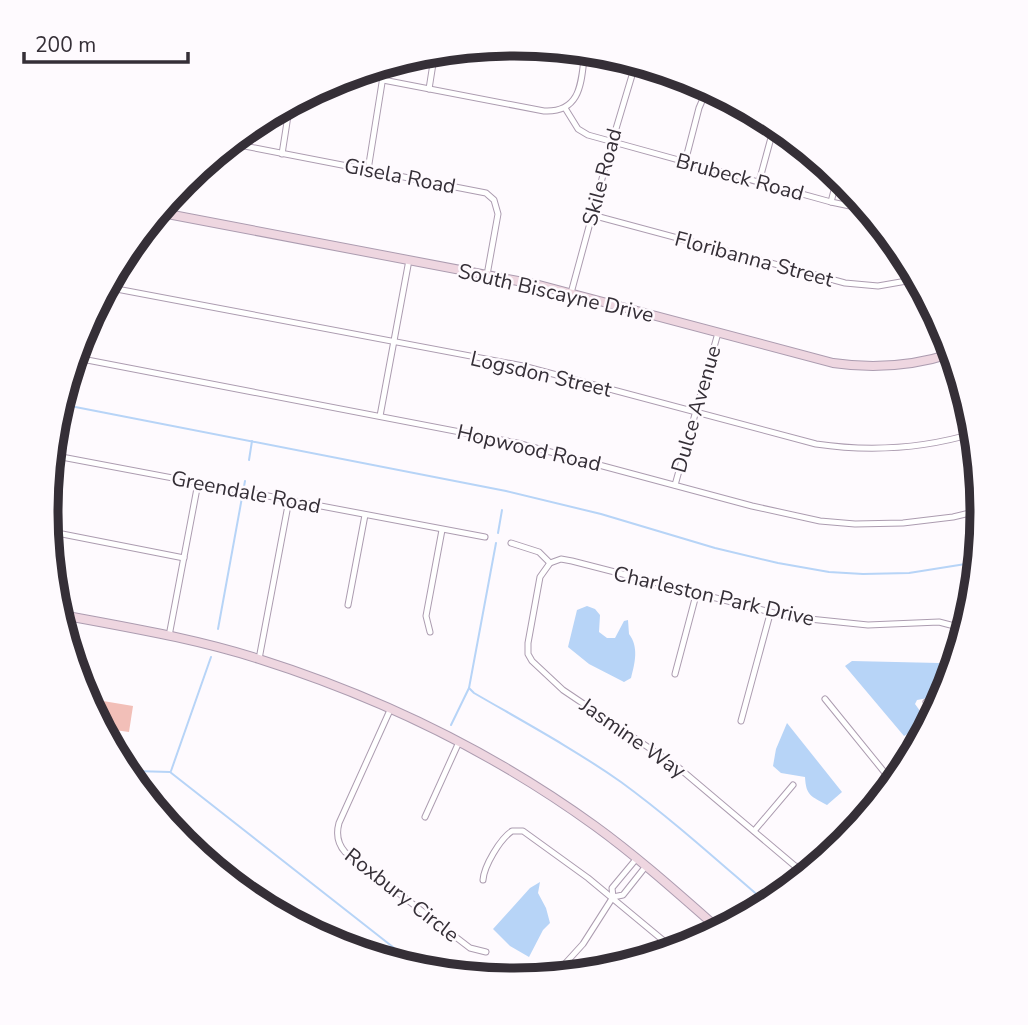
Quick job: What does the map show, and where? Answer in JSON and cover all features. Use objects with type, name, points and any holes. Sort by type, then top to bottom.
[{"type":"street","points":[[383,80],[544,111],[565,108],[572,102],[577,93],[583,62]]},
{"type":"street","points":[[429,89],[433,64]]},
{"type":"street","name":"Skile Road","points":[[571,293],[633,72]]},
{"type":"street","points":[[368,170],[384,75]]},
{"type":"street","points":[[685,162],[705,98]]},
{"type":"street","name":"Brubeck Road","points":[[565,108],[582,132],[852,206]]},
{"type":"street","points":[[282,154],[288,116]]},
{"type":"street","points":[[759,182],[772,136]]},
{"type":"street","name":"Gisela Road","points":[[242,146],[480,191],[490,196],[498,214],[487,275]]},
{"type":"street","points":[[831,202],[835,188]]},
{"type":"street","name":"South Biscayne Drive","points":[[169,214],[571,293],[808,357],[854,365],[910,364],[942,356]]},
{"type":"street","name":"Floribanna Street","points":[[592,215],[845,283],[878,286],[907,281]]},
{"type":"street","points":[[380,416],[409,260]]},
{"type":"street","name":"Logsdon Street","points":[[116,289],[523,366],[795,440],[863,449],[918,446],[964,435]]},
{"type":"street","name":"Dulce Avenue","points":[[675,485],[718,333]]},
{"type":"street","name":"Hopwood Road","points":[[84,359],[517,443],[787,515],[838,523],[903,523],[970,513]]},
{"type":"street","name":"Greendale Road","points":[[61,457],[442,530]]},
{"type":"street","points":[[169,636],[198,483]]},
{"type":"street","points":[[258,659],[289,500]]},
{"type":"street","points":[[348,605],[365,515]]},
{"type":"street","points":[[430,632],[426,617],[442,530],[485,537]]},
{"type":"street","points":[[58,533],[184,558]]},
{"type":"street","points":[[511,543],[539,552],[550,564]]},
{"type":"street","name":"Charleston Park Drive","points":[[550,564],[561,559],[572,561],[770,614],[805,620],[852,624],[939,622],[956,626]]},
{"type":"street","name":"Jasmine Way","points":[[550,564],[540,577],[527,647],[532,661],[563,690],[625,729],[679,768],[795,866],[801,867]]},
{"type":"street","points":[[675,674],[696,595]]},
{"type":"street","points":[[741,721],[770,614]]},
{"type":"street","points":[[70,617],[169,636],[258,659],[343,688],[391,708],[459,741],[546,792],[637,858],[714,923]]},
{"type":"street","points":[[825,699],[887,776]]},
{"type":"street","name":"Roxbury Circle","points":[[391,708],[338,827],[339,843],[345,852],[470,948],[486,952]]},
{"type":"street","points":[[425,817],[459,741]]},
{"type":"street","points":[[754,831],[793,785]]},
{"type":"street","points":[[483,880],[485,868],[503,839],[509,833],[519,830],[613,897],[666,943]]},
{"type":"street","points":[[563,966],[577,951],[613,897],[612,888],[637,858]]},
{"type":"street","points":[[613,897],[623,895],[646,866]]},
{"type":"shaded area","points":[[103,701],[133,706],[129,732],[113,730],[102,708]]},
{"type":"water","points":[[587,606],[600,615],[599,632],[607,638],[615,638],[624,621],[628,620],[635,655],[631,678],[624,682],[589,664],[568,647],[577,610]]},
{"type":"water","points":[[852,661],[939,663],[944,666],[929,701],[928,698],[917,700],[915,704],[923,715],[915,730],[904,736],[845,666]]},
{"type":"water","points":[[787,723],[842,792],[827,805],[810,795],[805,777],[781,773],[773,766],[776,749]]},
{"type":"water","points":[[540,882],[538,893],[550,923],[543,930],[529,957],[510,946],[493,929],[530,888]]},
{"type":"waterway","points":[[70,406],[506,491],[601,514],[715,548],[829,572],[909,573],[968,564]]},
{"type":"waterway","points":[[249,460],[252,441]]},
{"type":"waterway","points":[[218,629],[245,481]]},
{"type":"waterway","points":[[498,533],[502,510]]},
{"type":"waterway","points":[[496,543],[469,688],[621,782],[760,897]]},
{"type":"waterway","points":[[171,771],[211,657]]},
{"type":"waterway","points":[[451,725],[469,688]]},
{"type":"waterway","points":[[138,771],[170,772],[403,955]]}]
